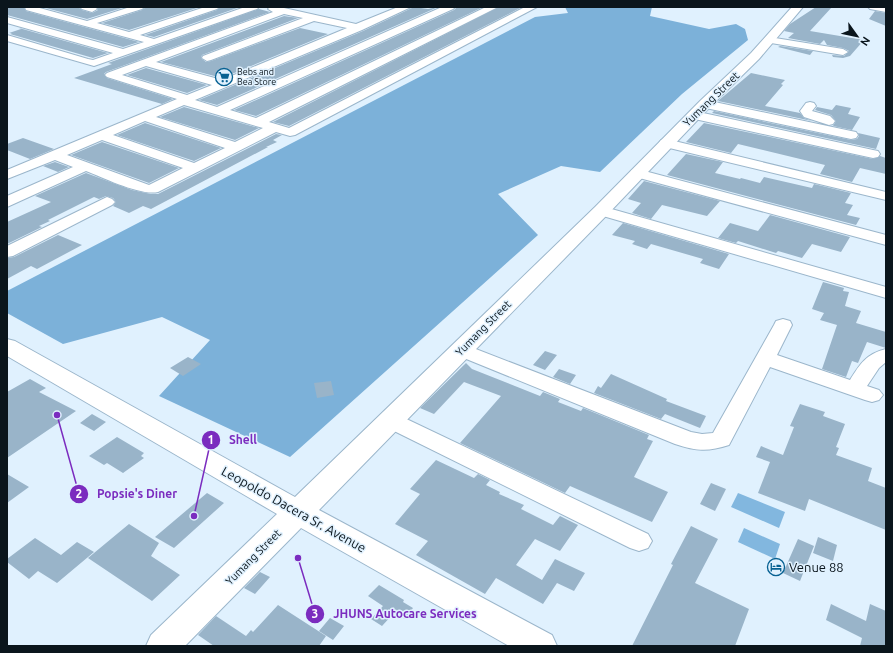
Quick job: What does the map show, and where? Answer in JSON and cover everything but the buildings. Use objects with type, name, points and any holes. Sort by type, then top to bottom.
[{"type":"main road","name":"Yumang Street","points":[[163,646],[595,217],[700,109],[748,64],[798,7]]},
{"type":"main road","name":"Leopoldo Dacera Sr. Avenue","points":[[7,346],[298,512],[540,646]]},
{"type":"street","points":[[86,24],[139,7]]},
{"type":"street","points":[[129,35],[214,7]]},
{"type":"street","points":[[7,38],[89,63],[97,62],[249,7]]},
{"type":"street","points":[[7,175],[406,7]]},
{"type":"street","points":[[218,111],[450,7]]},
{"type":"street","points":[[256,122],[493,7]]},
{"type":"street","points":[[284,11],[144,62],[111,76],[274,128],[294,131],[532,7]]},
{"type":"street","points":[[873,7],[886,9]]},
{"type":"street","points":[[63,18],[92,8]]},
{"type":"street","points":[[273,9],[453,48]]},
{"type":"street","points":[[19,12],[63,18],[155,42]]},
{"type":"street","points":[[19,12],[125,53]]},
{"type":"street","points":[[207,58],[313,18]]},
{"type":"street","points":[[106,29],[127,22]]},
{"type":"street","points":[[769,40],[843,52]]},
{"type":"street","points":[[177,50],[227,64]]},
{"type":"street","points":[[144,62],[222,84]]},
{"type":"street","points":[[240,67],[254,71]]},
{"type":"street","points":[[810,106],[806,111],[808,114],[829,120],[824,129]]},
{"type":"street","points":[[700,109],[792,122],[851,135]]},
{"type":"street","points":[[700,109],[783,134],[873,154]]},
{"type":"street","points":[[144,117],[236,146]]},
{"type":"street","points":[[783,134],[792,122]]},
{"type":"street","points":[[55,155],[150,190],[157,188],[236,146],[274,128]]},
{"type":"street","points":[[102,135],[196,168]]},
{"type":"street","points":[[666,143],[886,196]]},
{"type":"street","points":[[7,202],[86,166]]},
{"type":"street","points":[[637,173],[886,240]]},
{"type":"street","points":[[7,252],[107,202]]},
{"type":"street","points":[[595,217],[625,218],[886,293]]},
{"type":"street","points":[[461,350],[696,442],[711,443],[721,439],[783,325]]},
{"type":"street","points":[[765,358],[863,392],[870,366],[879,357],[886,355]]},
{"type":"street","points":[[390,420],[639,541]]},
{"type":"shaded area","points":[[565,7],[652,7],[650,16],[709,29],[736,24],[745,29],[748,40],[682,94],[600,172],[561,166],[498,194],[538,235],[290,457],[159,396],[210,340],[162,317],[63,344],[7,313],[7,291],[535,17],[568,13]]},
{"type":"shaded area","points":[[738,493],[785,512],[779,528],[731,507]]},
{"type":"shaded area","points":[[744,528],[780,544],[775,559],[738,542]]},
{"type":"place","name":"Bebs and Bea Store","points":[[224,77]]},
{"type":"place","name":"Popsie's Diner","points":[[57,415]]},
{"type":"place","name":"Shell","points":[[194,516]]},
{"type":"place","name":"JHUNS Autocare Services","points":[[298,558]]},
{"type":"place","name":"Venue 88","points":[[776,567]]}]
